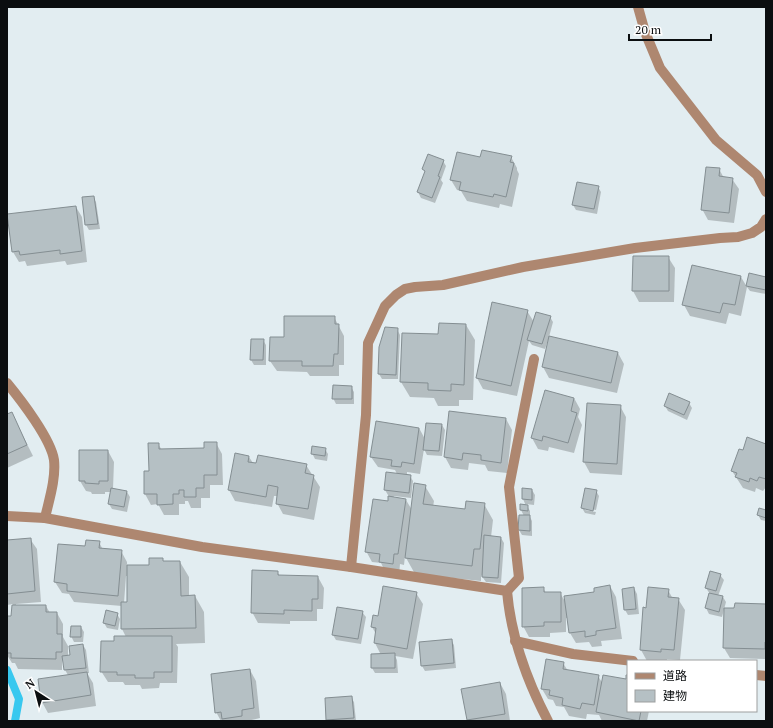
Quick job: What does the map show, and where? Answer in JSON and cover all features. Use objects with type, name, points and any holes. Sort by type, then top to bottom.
[{"type":"street","points":[[638,7],[643,27],[660,68],[716,140],[757,174],[766,192]]},
{"type":"street","points":[[351,567],[366,415],[368,343],[385,306],[396,295],[405,289],[410,288],[443,285],[523,267],[635,248],[738,237],[752,233],[761,227],[766,219]]},
{"type":"street","points":[[507,591],[520,578],[509,487],[534,360]]},
{"type":"street","points":[[7,383],[30,413],[48,442],[54,460],[54,477],[45,518]]},
{"type":"street","points":[[7,516],[45,518],[202,547],[351,567],[507,591]]},
{"type":"street","points":[[507,591],[514,641],[531,685],[548,721]]},
{"type":"street","points":[[514,641],[573,654],[627,660]]},
{"type":"building","points":[[482,150],[512,156],[510,162],[514,163],[506,197],[494,194],[493,197],[459,190],[461,182],[450,180],[457,152],[480,157]]},
{"type":"building","points":[[428,154],[444,160],[438,176],[440,177],[432,198],[417,192],[425,171],[422,169]]},
{"type":"building","points":[[706,167],[720,168],[719,176],[733,178],[729,213],[701,210]]},
{"type":"building","points":[[577,182],[599,186],[594,209],[572,205]]},
{"type":"building","points":[[94,196],[98,224],[85,225],[82,197]]},
{"type":"building","points":[[76,206],[82,251],[60,254],[60,250],[20,255],[19,251],[12,252],[7,214]]},
{"type":"building","points":[[633,256],[669,256],[669,291],[632,291]]},
{"type":"building","points":[[692,265],[741,276],[735,305],[723,303],[720,313],[682,305]]},
{"type":"building","points":[[749,273],[766,277],[766,290],[746,286]]},
{"type":"building","points":[[492,302],[528,310],[511,386],[476,378]]},
{"type":"building","points":[[536,312],[551,316],[542,344],[527,340]]},
{"type":"building","points":[[284,316],[335,316],[335,324],[339,324],[338,354],[334,354],[333,366],[302,366],[302,361],[269,361],[270,337],[284,337]]},
{"type":"building","points":[[439,323],[466,324],[464,385],[451,384],[451,391],[428,390],[428,383],[400,382],[402,333],[438,334]]},
{"type":"building","points":[[385,327],[398,328],[396,375],[378,374],[379,347]]},
{"type":"building","points":[[549,336],[618,352],[611,383],[542,367]]},
{"type":"building","points":[[251,339],[264,339],[263,360],[250,360]]},
{"type":"building","points":[[333,385],[352,386],[352,399],[332,399]]},
{"type":"building","points":[[545,390],[574,398],[571,411],[577,413],[568,443],[543,436],[542,441],[531,438]]},
{"type":"building","points":[[669,393],[690,402],[684,415],[664,406]]},
{"type":"building","points":[[587,403],[621,405],[617,464],[583,462]]},
{"type":"building","points":[[449,411],[506,418],[501,463],[481,460],[481,455],[463,453],[462,460],[444,457]]},
{"type":"building","points":[[12,412],[27,445],[7,454],[7,414]]},
{"type":"building","points":[[376,421],[419,428],[414,464],[402,462],[401,467],[391,466],[392,460],[370,457]]},
{"type":"building","points":[[426,423],[442,424],[439,451],[423,450]]},
{"type":"building","points":[[747,437],[766,444],[766,479],[759,477],[757,481],[750,478],[749,482],[735,477],[737,473],[731,471],[739,449],[743,450]]},
{"type":"building","points":[[204,442],[217,442],[217,475],[204,475],[204,488],[196,488],[196,497],[184,497],[184,490],[179,490],[179,494],[173,494],[173,504],[157,505],[157,494],[144,494],[144,471],[149,471],[148,443],[159,443],[159,449],[204,448]]},
{"type":"building","points":[[312,446],[326,448],[325,456],[311,454]]},
{"type":"building","points":[[79,450],[108,450],[108,481],[99,481],[99,484],[79,481]]},
{"type":"building","points":[[235,453],[249,456],[248,462],[256,463],[258,455],[307,464],[305,473],[314,475],[308,509],[276,504],[278,487],[268,485],[266,497],[228,490]]},
{"type":"building","points":[[386,472],[411,475],[409,493],[384,490]]},
{"type":"building","points":[[414,483],[426,485],[423,504],[465,509],[466,501],[485,503],[480,549],[474,549],[472,566],[405,558]]},
{"type":"building","points":[[111,488],[127,491],[124,507],[108,504]]},
{"type":"building","points":[[522,488],[532,489],[532,500],[522,499]]},
{"type":"building","points":[[585,488],[597,490],[593,511],[581,508]]},
{"type":"building","points":[[388,496],[406,499],[398,554],[394,554],[393,564],[379,562],[380,554],[365,552],[373,499],[388,501]]},
{"type":"building","points":[[520,504],[528,505],[528,511],[520,510]]},
{"type":"building","points":[[759,508],[766,510],[766,518],[757,515]]},
{"type":"building","points":[[519,515],[530,515],[530,531],[518,530]]},
{"type":"building","points":[[484,535],[501,537],[498,578],[482,577]]},
{"type":"building","points":[[31,538],[35,591],[7,594],[7,540]]},
{"type":"building","points":[[86,540],[100,541],[99,548],[122,550],[118,596],[67,591],[67,584],[54,582],[58,544],[85,546]]},
{"type":"building","points":[[149,558],[163,558],[163,561],[180,561],[181,596],[195,595],[196,628],[121,629],[121,602],[127,602],[127,565],[149,565]]},
{"type":"building","points":[[252,570],[278,571],[278,575],[318,576],[318,599],[312,599],[312,611],[284,610],[284,614],[251,613]]},
{"type":"building","points":[[710,571],[721,574],[716,591],[705,588]]},
{"type":"building","points":[[610,585],[616,628],[596,631],[596,635],[585,637],[585,631],[569,633],[564,596],[594,592],[594,588]]},
{"type":"building","points":[[383,586],[417,592],[407,649],[374,643],[376,628],[371,627],[373,615],[378,616]]},
{"type":"building","points":[[544,587],[544,592],[561,592],[561,622],[544,622],[544,626],[522,627],[522,588]]},
{"type":"building","points":[[634,587],[636,609],[624,610],[622,589]]},
{"type":"building","points":[[648,587],[669,589],[668,597],[679,598],[674,650],[661,649],[661,652],[640,650],[643,607],[646,608]]},
{"type":"building","points":[[709,593],[723,596],[719,612],[705,608]]},
{"type":"building","points":[[735,603],[766,604],[765,649],[723,648],[724,608],[734,608]]},
{"type":"building","points":[[12,605],[46,605],[46,612],[57,612],[57,634],[62,634],[62,652],[56,652],[56,659],[11,658],[11,653],[7,653],[7,616],[11,616]]},
{"type":"building","points":[[337,607],[363,611],[358,639],[332,635]]},
{"type":"building","points":[[106,610],[118,613],[115,626],[103,623]]},
{"type":"building","points":[[71,626],[81,626],[81,637],[70,637]]},
{"type":"building","points":[[114,636],[172,636],[172,672],[154,672],[154,678],[135,678],[135,675],[117,675],[117,672],[100,672],[101,641],[114,641]]},
{"type":"building","points":[[452,639],[454,663],[421,666],[419,642]]},
{"type":"building","points":[[83,644],[86,668],[64,670],[62,656],[70,655],[69,646]]},
{"type":"building","points":[[395,653],[395,668],[371,668],[371,654]]},
{"type":"building","points":[[546,659],[564,662],[563,669],[599,675],[594,705],[582,703],[580,709],[562,705],[563,698],[549,695],[550,690],[541,689]]},
{"type":"building","points":[[250,669],[254,708],[242,710],[242,716],[222,719],[221,712],[215,713],[211,674]]},
{"type":"building","points":[[87,672],[91,695],[41,703],[38,679]]},
{"type":"building","points":[[603,675],[626,679],[627,675],[627,712],[641,712],[639,721],[596,712]]},
{"type":"building","points":[[500,682],[505,714],[467,720],[461,689]]},
{"type":"building","points":[[352,696],[354,718],[326,720],[325,698]]},
{"type":"waterway","points":[[7,670],[19,699],[15,721]]}]
